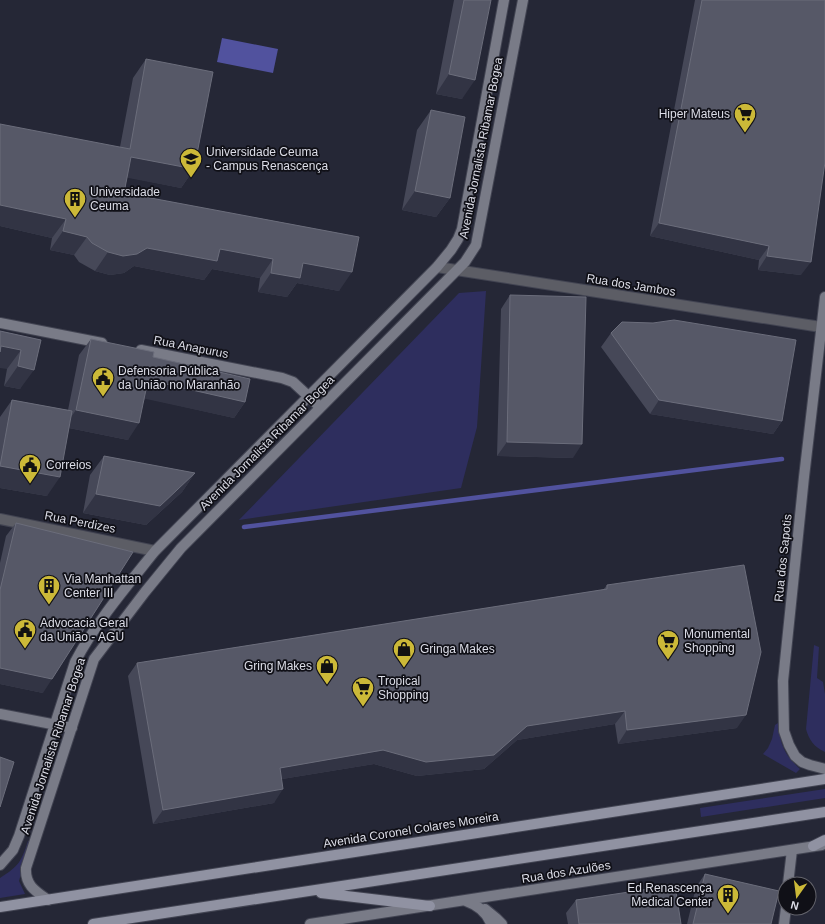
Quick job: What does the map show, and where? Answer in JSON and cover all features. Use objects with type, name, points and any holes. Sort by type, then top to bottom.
[{"type":"main road","name":"Avenida Jornalista Ribamar Bogea","points":[[0,865],[16,844],[73,668],[81,651],[131,581],[155,551],[437,267],[458,239],[462,229],[504,0]]},
{"type":"main road","name":"Avenida Jornalista Ribamar Bogea","points":[[48,900],[37,893],[30,886],[26,876],[26,868],[94,659],[181,548],[465,262],[476,245],[523,0]]},
{"type":"main road","name":"Rua dos Sapotis","points":[[825,297],[804,477],[783,681],[784,731],[789,745],[795,756],[802,762],[825,769]]},
{"type":"main road","points":[[0,323],[110,344]]},
{"type":"main road","name":"Rua Anapurus","points":[[133,349],[282,378],[293,382],[320,407]]},
{"type":"main road","points":[[0,714],[72,728]]},
{"type":"main road","name":"Avenida Coronel Colares Moreira","points":[[0,907],[825,779]]},
{"type":"main road","points":[[93,924],[825,812]]},
{"type":"main road","points":[[813,846],[825,840]]},
{"type":"main road","name":"Rua dos Azulões","points":[[310,924],[466,901],[825,844]]},
{"type":"main road","points":[[789,876],[792,850]]},
{"type":"main road","points":[[307,891],[430,906]]},
{"type":"main road","points":[[466,901],[489,911],[502,924]]},
{"type":"main road","points":[[478,906],[488,917],[491,924]]},
{"type":"street","name":"Rua dos Jambos","points":[[437,267],[821,327]]},
{"type":"street","name":"Rua Perdizes","points":[[0,519],[155,551]]},
{"type":"shaded area","points":[[222,38],[278,49],[273,73],[217,62]]},
{"type":"shaded area","points":[[486,291],[477,427],[461,488],[239,520],[459,293]]},
{"type":"shaded area","points":[[814,645],[819,647],[817,678],[823,682],[825,694],[825,752],[812,743],[806,729]]},
{"type":"shaded area","points":[[778,723],[780,737],[786,753],[800,769],[796,773],[763,754],[768,748],[772,739],[775,725]]},
{"type":"shaded area","points":[[825,789],[825,798],[701,817],[700,808]]},
{"type":"shaded area","points":[[28,841],[30,841],[19,881],[25,894],[0,898],[0,878],[15,867],[21,859]]},
{"type":"building","points":[[464,0],[491,0],[475,80],[449,74]]},
{"type":"building","name":"Hiper Mateus","points":[[702,0],[825,0],[825,162],[811,262],[767,256],[769,246],[659,223]]},
{"type":"building","points":[[146,59],[213,72],[194,169],[131,157],[124,193],[359,237],[352,272],[303,263],[300,278],[271,273],[273,259],[220,249],[217,261],[147,248],[137,254],[123,256],[108,252],[92,243],[87,237],[63,231],[66,219],[0,205],[0,124],[130,149]]},
{"type":"building","points":[[431,110],[465,117],[450,198],[415,191]]},
{"type":"building","points":[[510,295],[586,297],[582,444],[507,442]]},
{"type":"building","points":[[674,320],[796,340],[782,421],[659,400],[611,333],[622,322],[653,323]]},
{"type":"building","points":[[0,331],[41,340],[34,370],[18,366],[21,350],[1,346],[0,352]]},
{"type":"building","points":[[91,339],[154,352],[153,357],[250,379],[245,402],[148,380],[139,423],[76,410]]},
{"type":"building","points":[[12,400],[72,411],[60,477],[0,466]]},
{"type":"building","points":[[104,456],[195,473],[160,506],[96,494]]},
{"type":"building","name":"Via Manhattan Center III","points":[[16,523],[133,552],[52,679],[0,668],[0,590]]},
{"type":"building","name":"Tropical Shopping","points":[[744,565],[761,652],[746,715],[627,730],[625,711],[527,726],[494,755],[426,762],[383,750],[280,768],[283,789],[163,810],[137,663],[607,589],[607,585]]},
{"type":"building","points":[[0,757],[14,762],[0,807]]},
{"type":"building","name":"Ed Renascença Medical Center","points":[[705,874],[777,891],[777,899],[771,924],[693,924]]},
{"type":"building","points":[[675,885],[681,924],[579,924],[576,900]]},
{"type":"waterway","points":[[244,527],[782,459]]},
{"type":"place","name":"Hiper Mateus","points":[[745,134]]},
{"type":"place","name":"Universidade Ceuma - Campus Renascença","points":[[191,178]]},
{"type":"place","name":"Universidade Ceuma","points":[[75,218]]},
{"type":"place","name":"Defensoria Pública da União no Maranhão","points":[[103,398]]},
{"type":"place","name":"Correios","points":[[30,484]]},
{"type":"place","name":"Via Manhattan Center III","points":[[49,606]]},
{"type":"place","name":"Advocacia Geral da União - AGU","points":[[25,650]]},
{"type":"place","name":"Monumental Shopping","points":[[668,660]]},
{"type":"place","name":"Gringa Makes","points":[[404,668]]},
{"type":"place","name":"Gring Makes","points":[[327,686]]},
{"type":"place","name":"Tropical Shopping","points":[[363,708]]},
{"type":"place","name":"Ed Renascença Medical Center","points":[[728,914]]}]
